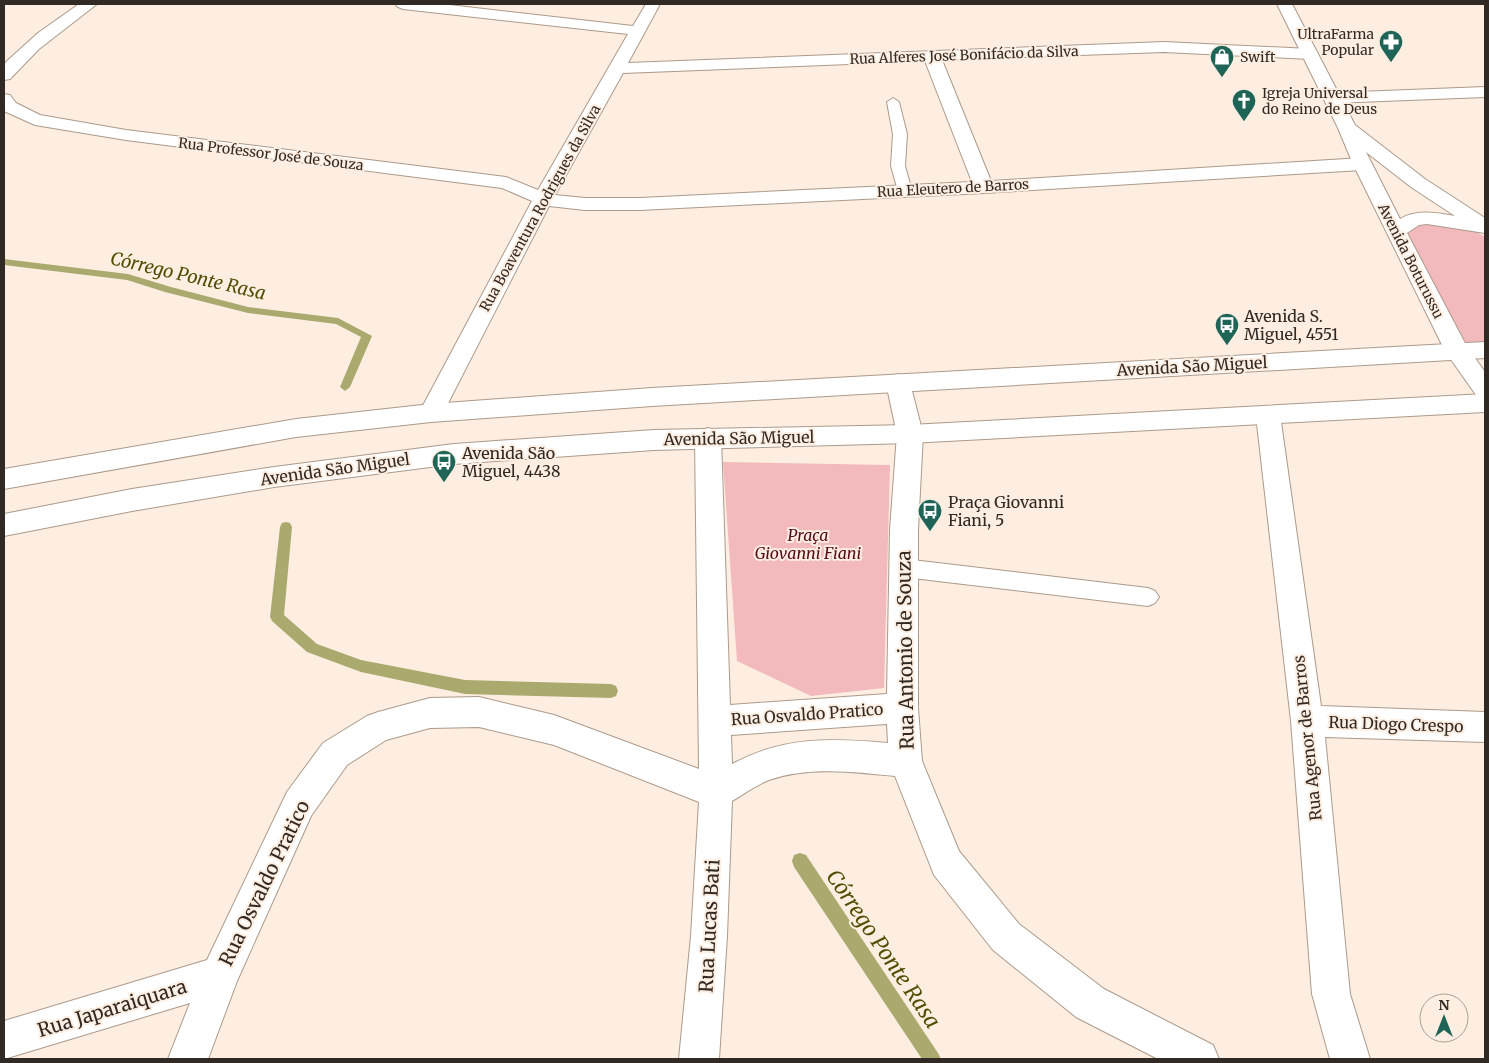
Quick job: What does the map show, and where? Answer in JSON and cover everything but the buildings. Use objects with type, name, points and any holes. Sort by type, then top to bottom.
[{"type":"street","points":[[4,75],[16,60],[41,38],[89,4]]},
{"type":"street","points":[[403,4],[638,31]]},
{"type":"street","name":"Rua Boaventura Rodrigues da Silva","points":[[430,413],[543,199],[653,4]]},
{"type":"street","name":"Avenida Boturussu","points":[[1284,4],[1347,128],[1362,164],[1457,351],[1485,389]]},
{"type":"street","name":"Rua Alferes José Bonifácio da Silva","points":[[618,68],[1164,48],[1310,54]]},
{"type":"street","points":[[932,57],[984,187]]},
{"type":"street","points":[[1332,98],[1485,92]]},
{"type":"street","name":"Rua Professor José de Souza","points":[[4,99],[8,107],[35,120],[126,135],[506,183],[543,199]]},
{"type":"street","name":"Avenida Boturussu","points":[[1347,128],[1418,183],[1485,227]]},
{"type":"street","name":"Rua Eleutero de Barros","points":[[543,199],[585,204],[640,204],[984,187],[1362,164]]},
{"type":"street","points":[[1396,231],[1413,220],[1427,218],[1446,219],[1485,227]]},
{"type":"street","name":"Avenida São Miguel","points":[[4,478],[296,428],[430,413],[662,396],[1485,350]]},
{"type":"street","points":[[898,383],[910,434]]},
{"type":"street","name":"Avenida São Miguel","points":[[4,525],[132,500],[274,477],[454,454],[654,440],[910,434],[1485,403]]},
{"type":"street","name":"Rua Agenor de Barros","points":[[1268,416],[1307,720],[1331,994],[1350,1059]]},
{"type":"street","name":"Rua Antonio de Souza","points":[[910,434],[904,530],[902,708],[906,761],[946,863],[1006,937],[1090,1003],[1199,1059]]},
{"type":"street","points":[[708,438],[716,792],[767,765],[788,760],[831,756],[906,761]]},
{"type":"street","name":"Rua Osvaldo Pratico","points":[[713,720],[902,708]]},
{"type":"street","name":"Rua Osvaldo Pratico","points":[[188,1059],[220,975],[299,804],[335,754],[378,727],[430,713],[479,712],[554,730],[716,792]]},
{"type":"street","name":"Rua Diogo Crespo","points":[[1307,720],[1485,727]]},
{"type":"street","name":"Rua Lucas Bati","points":[[699,1059],[709,936],[716,792]]},
{"type":"street","name":"Rua Japaraiquara","points":[[4,1040],[220,975]]},
{"type":"lane","points":[[893,102],[900,134],[898,166],[905,191]]},
{"type":"lane","points":[[904,568],[1148,597]]},
{"type":"green space","points":[[1422,220],[1470,228],[1485,237],[1485,342],[1466,343],[1403,231]]},
{"type":"green space","name":"Praça Giovanni Fiani","points":[[723,462],[890,465],[884,688],[811,696],[737,661]]},
{"type":"waterway","name":"Córrego Ponte Rasa","points":[[4,262],[128,277],[169,290],[248,310],[338,321],[367,336],[345,387]]},
{"type":"waterway","name":"Córrego Ponte Rasa","points":[[286,527],[277,617],[312,648],[361,666],[465,687],[611,691]]},
{"type":"waterway","name":"Córrego Ponte Rasa","points":[[800,861],[932,1059]]},
{"type":"place","name":"UltraFarma Popular","points":[[1391,63]]},
{"type":"place","name":"Swift","points":[[1222,78]]},
{"type":"place","name":"Igreja Universal do Reino de Deus","points":[[1244,122]]},
{"type":"place","name":"Avenida S. Miguel, 4551","points":[[1227,346]]},
{"type":"place","name":"Avenida São Miguel, 4438","points":[[444,483]]},
{"type":"place","name":"Praça Giovanni Fiani, 5","points":[[930,532]]}]
